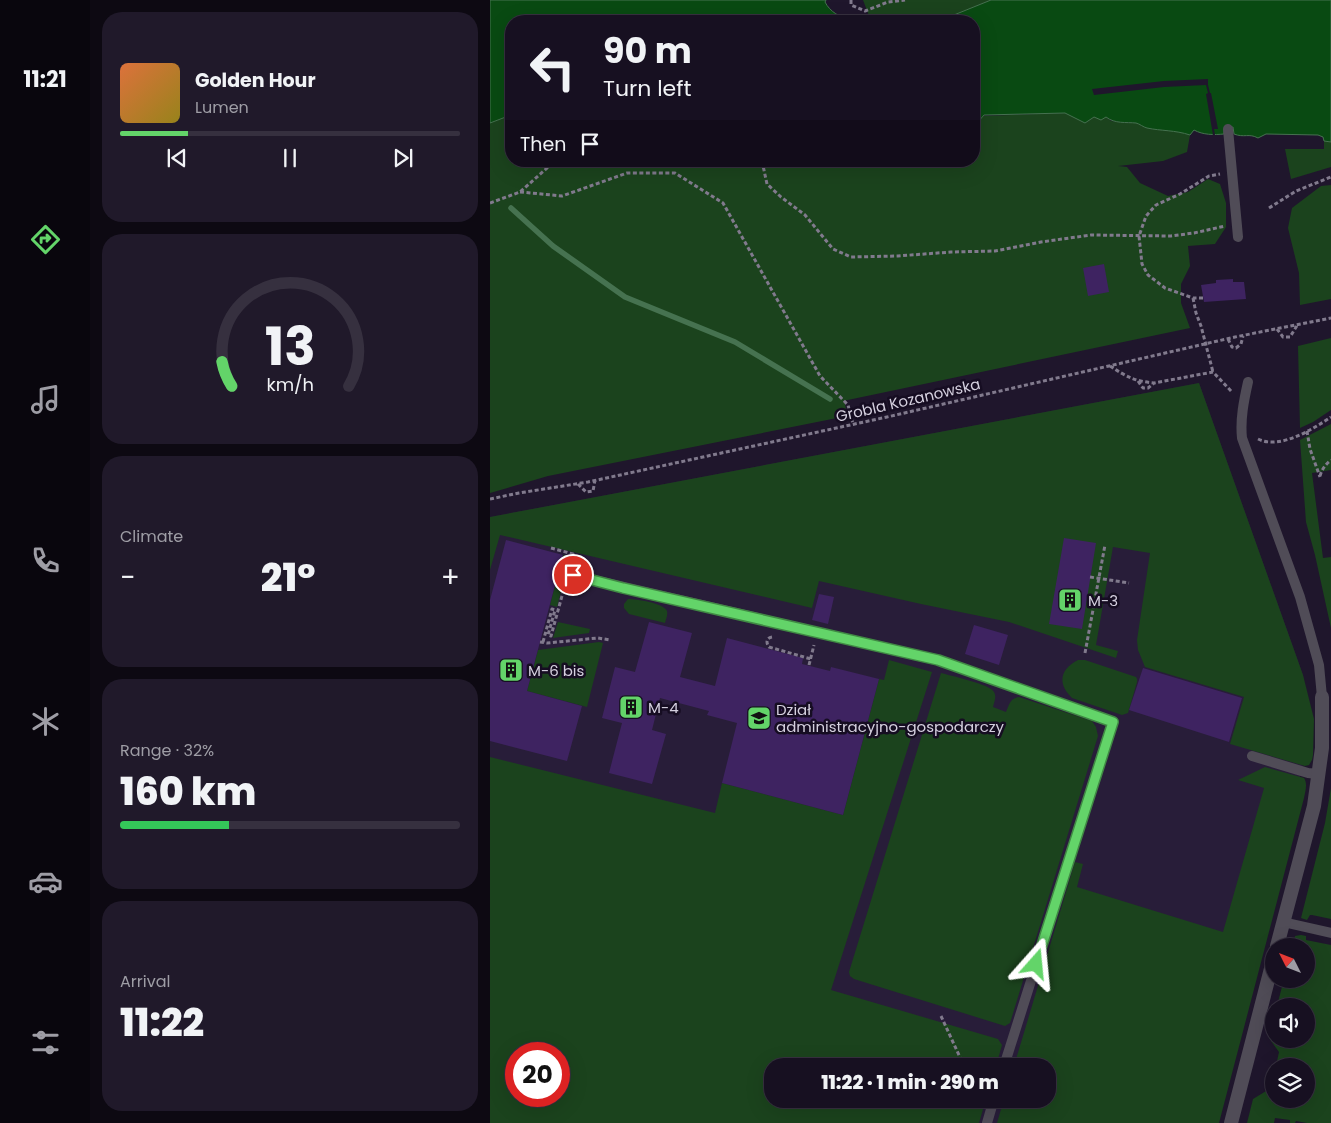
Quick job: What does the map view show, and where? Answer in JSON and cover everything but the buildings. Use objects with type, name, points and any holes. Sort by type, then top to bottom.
[{"type":"street","points":[[1279,938],[1314,806],[1327,717],[1322,697]]},
{"type":"street","points":[[1231,1123],[1266,988]]},
{"type":"lane","points":[[1228,129],[1238,237]]},
{"type":"lane","points":[[1248,382],[1241,428],[1242,438],[1300,597],[1319,665],[1322,697]]},
{"type":"lane","points":[[573,575],[938,660],[1115,722],[1007,1058]]},
{"type":"lane","points":[[1252,756],[1308,773],[1318,774]]},
{"type":"lane","points":[[1283,922],[1331,933]]},
{"type":"lane","points":[[987,1123],[991,1108]]},
{"type":"path","points":[[851,0],[851,5],[865,11],[888,2],[905,0]]},
{"type":"path","points":[[490,203],[520,192],[548,167]]},
{"type":"path","points":[[763,167],[767,184],[805,215],[832,249],[851,257],[995,251],[1091,235],[1171,236],[1222,228],[1236,220]]},
{"type":"path","points":[[1203,298],[1193,298],[1165,288],[1148,275],[1142,264],[1139,236],[1146,216],[1156,206],[1209,176],[1232,172]]},
{"type":"path","points":[[520,192],[562,196],[627,173],[675,173],[723,203],[820,376],[848,406],[853,424]]},
{"type":"path","points":[[1269,208],[1296,191],[1331,177]]},
{"type":"path","points":[[1193,298],[1213,372],[1236,396],[1243,410],[1246,425],[1251,433],[1264,442],[1282,442],[1307,431],[1331,417]]},
{"type":"path","name":"Grobla Kozanowska","points":[[490,499],[595,480],[1228,339],[1331,318]]},
{"type":"path","points":[[1277,329],[1283,337],[1290,337],[1298,324]]},
{"type":"path","points":[[1228,339],[1232,347],[1236,348],[1241,344],[1243,336]]},
{"type":"path","points":[[1109,366],[1128,378],[1154,382],[1213,372]]},
{"type":"path","points":[[1137,380],[1143,388],[1148,388],[1154,382]]},
{"type":"path","points":[[1307,431],[1310,449],[1320,477],[1325,465],[1331,460]]},
{"type":"path","points":[[578,483],[586,492],[593,491],[595,480]]},
{"type":"path","points":[[1085,653],[1105,545]]},
{"type":"path","points":[[1090,577],[1129,583]]},
{"type":"path","points":[[559,606],[551,636],[548,635],[555,610],[552,609],[542,642],[598,638],[610,640]]},
{"type":"path","points":[[774,637],[767,641],[769,647],[811,659]]},
{"type":"path","points":[[808,666],[814,647],[809,645]]},
{"type":"path","points":[[941,1016],[960,1058]]},
{"type":"shaded area","points":[[490,0],[826,0],[827,6],[838,15],[505,15],[505,117],[490,123]]},
{"type":"shaded area","points":[[863,0],[991,0],[954,15],[869,15]]},
{"type":"shaded area","points":[[991,0],[1331,0],[1331,142],[1324,141],[1323,137],[1318,135],[1266,134],[1258,138],[1241,136],[1234,134],[1233,127],[1224,129],[1224,134],[1201,133],[1194,130],[1190,135],[1147,128],[1136,123],[1117,122],[1106,117],[1101,120],[1094,117],[1085,123],[1065,113],[984,115],[980,120],[980,15],[954,15]]},
{"type":"shaded area","points":[[1066,113],[1085,123],[1094,117],[1106,117],[1111,121],[1139,123],[1145,127],[1177,131],[1190,135],[1187,152],[1163,161],[1118,166],[1127,167],[1140,183],[1168,196],[1188,192],[1208,179],[1220,184],[1226,203],[1226,227],[1215,244],[1188,246],[1190,266],[1181,284],[1181,303],[1190,328],[843,401],[847,416],[548,476],[490,493],[490,123],[505,117],[505,167],[980,167],[980,120],[983,116]]},
{"type":"shaded area","points":[[1324,141],[1331,142],[1331,167],[1291,179],[1285,149],[1324,149]]},
{"type":"shaded area","points":[[1331,185],[1331,299],[1300,305],[1299,273],[1288,228],[1292,208],[1321,186]]},
{"type":"shaded area","points":[[1331,338],[1331,410],[1300,428],[1298,346]]},
{"type":"shaded area","points":[[1199,383],[1303,675],[1310,734],[1206,1123],[490,1123],[490,517]]},
{"type":"shaded area","points":[[1199,383],[1303,675],[1314,719],[1313,755],[1309,765],[1305,766],[1230,744],[1244,697],[1145,667],[1138,650],[1137,640],[1150,553],[1113,547],[1096,645],[1118,651],[1116,658],[1009,622],[819,581],[812,608],[500,535],[490,570],[490,517]]},
{"type":"shaded area","points":[[1331,424],[1331,470],[1312,473],[1323,558],[1331,557],[1331,628],[1306,522],[1300,440]]},
{"type":"shaded area","points":[[563,555],[570,556],[557,607],[550,605]]},
{"type":"shaded area","points":[[628,599],[649,602],[665,608],[667,617],[665,623],[629,614],[624,608],[624,604]]},
{"type":"shaded area","points":[[558,622],[590,629],[589,633],[553,638]]},
{"type":"shaded area","points":[[603,643],[587,707],[527,691],[538,650]]},
{"type":"shaded area","points":[[889,660],[932,672],[831,990],[998,1039],[1002,1045],[998,1058],[764,1058],[764,1108],[983,1108],[979,1123],[490,1123],[490,757],[715,813],[722,783],[843,815],[879,679],[884,680]]},
{"type":"shaded area","points":[[1078,660],[1085,660],[1136,677],[1137,682],[1128,713],[1122,715],[1072,698],[1067,693],[1063,682],[1064,672]]},
{"type":"shaded area","points":[[941,673],[978,683],[991,689],[995,696],[993,707],[1006,712],[1012,700],[1019,697],[1092,721],[1098,736],[1010,1023],[1005,1026],[854,979],[850,976],[849,972]]},
{"type":"shaded area","points":[[1265,767],[1304,778],[1306,788],[1267,938],[1265,938],[1265,947],[1219,1123],[997,1123],[1001,1108],[1056,1108],[1056,1058],[1016,1058],[1075,862],[1083,864],[1077,887],[1223,932],[1264,788],[1238,780]]},
{"type":"shaded area","points":[[1331,788],[1331,919],[1310,915],[1307,920],[1301,918],[1325,823]]},
{"type":"shaded area","points":[[1301,935],[1306,936],[1306,938],[1295,938],[1295,936]]},
{"type":"shaded area","points":[[1315,942],[1331,945],[1331,1123],[1296,1121],[1295,1123],[1290,1123],[1290,1120],[1275,1118],[1274,1123],[1247,1123],[1253,1099],[1265,1092],[1265,1108],[1315,1108],[1315,1058],[1278,1058],[1279,1052],[1276,1048],[1315,1048],[1315,998],[1279,998],[1282,988],[1315,988]]},
{"type":"pier","points":[[1208,79],[1218,129],[1214,129],[1215,135],[1213,135],[1206,85],[1164,87],[1094,95],[1092,89],[1164,81]]},
{"type":"waterway","points":[[511,208],[553,246],[625,297],[735,342],[830,399]]},
{"type":"place","name":"M-3","points":[[1070,600]]},
{"type":"place","name":"M-6 bis","points":[[511,670]]},
{"type":"place","name":"M-4","points":[[631,707]]},
{"type":"place","name":"Dział administracyjno-gospodarczy","points":[[759,718]]},
{"type":"route","points":[[573,575],[938,660],[1113,722],[1036,964]]}]
